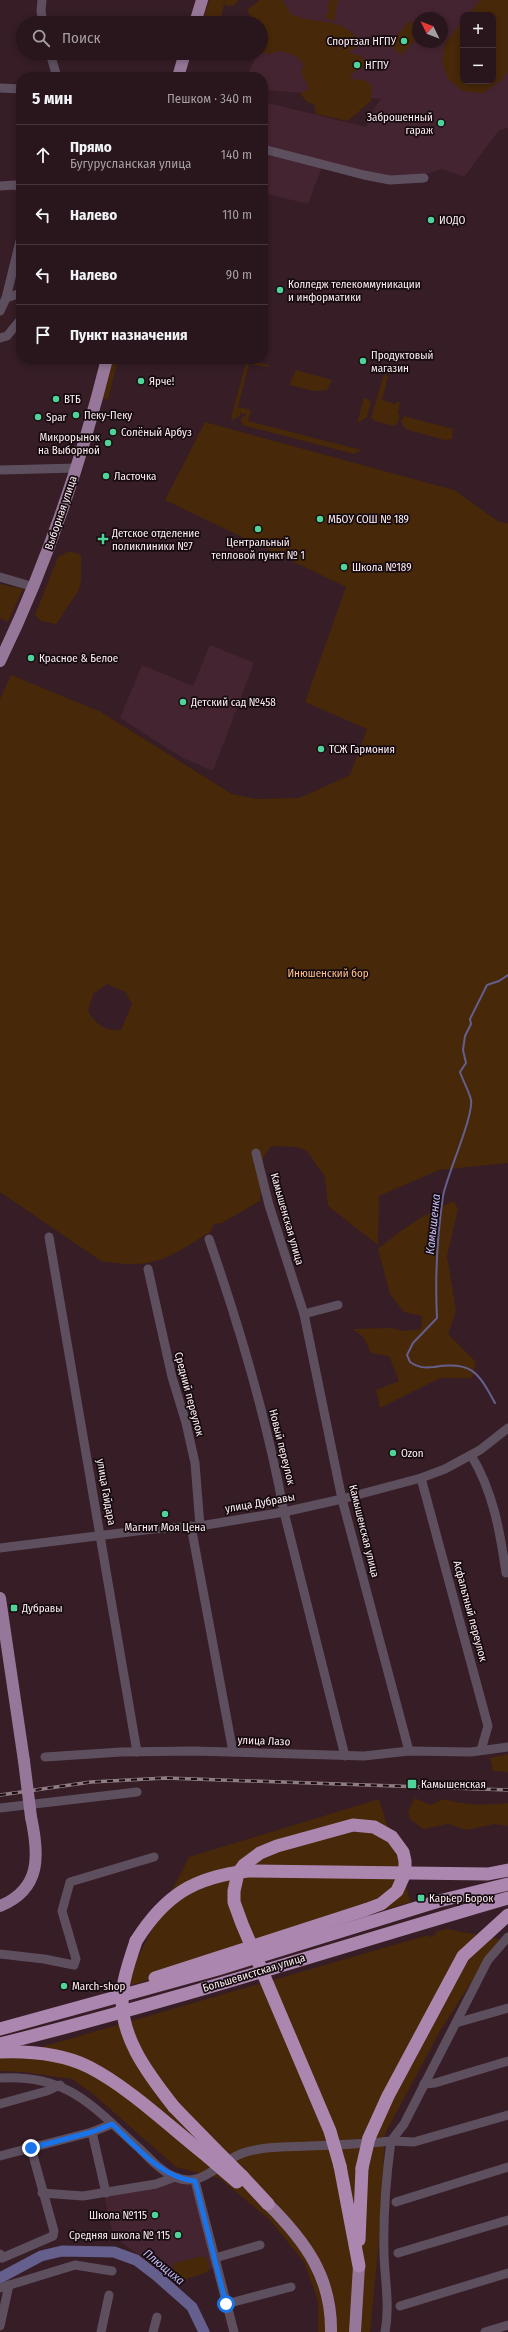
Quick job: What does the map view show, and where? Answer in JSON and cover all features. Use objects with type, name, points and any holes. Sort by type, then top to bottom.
[{"type":"highway","points":[[21,2024],[365,1910],[390,1897],[402,1884],[405,1873],[405,1861],[398,1844],[392,1837],[374,1826],[353,1825],[260,1853],[244,1865],[235,1884],[234,1902],[242,1924],[330,2130],[340,2166],[358,2266]]},
{"type":"highway","points":[[211,2153],[150,2077],[137,2054],[124,2017],[122,1990],[127,1966],[136,1941],[150,1918],[170,1900],[192,1884],[220,1874],[248,1871],[488,1874],[508,1870]]},
{"type":"highway","name":"Большевистская улица","points":[[0,2029],[218,1969],[439,1901],[508,1884]]},
{"type":"highway","name":"Большевистская улица","points":[[0,2044],[119,2012],[508,1898]]},
{"type":"highway","points":[[358,2266],[362,2168],[369,2138],[388,2096],[463,1956],[508,1915]]},
{"type":"highway","points":[[0,2052],[53,2055],[88,2066],[114,2082],[211,2153],[268,2204]]},
{"type":"main road","points":[[196,16],[202,0]]},
{"type":"main road","points":[[179,72],[183,60]]},
{"type":"main road","name":"Выборная улица","points":[[0,661],[34,587],[76,468],[106,364]]},
{"type":"main road","points":[[0,1598],[36,1849],[33,1875],[23,1892],[0,1906]]},
{"type":"main road","points":[[268,2204],[301,2239],[318,2266],[327,2294],[331,2332]]},
{"type":"main road","points":[[355,2332],[358,2266]]},
{"type":"street","points":[[42,0],[42,16]]},
{"type":"street","points":[[52,60],[56,72]]},
{"type":"street","points":[[0,88],[16,90]]},
{"type":"street","points":[[268,150],[364,175],[390,180],[424,178]]},
{"type":"street","points":[[0,186],[16,185]]},
{"type":"street","points":[[0,311],[6,298],[16,257]]},
{"type":"street","points":[[6,298],[16,295]]},
{"type":"street","points":[[0,338],[7,336],[16,325]]},
{"type":"street","points":[[0,470],[76,468]]},
{"type":"street","points":[[0,577],[34,587]]},
{"type":"street","name":"Камышенская улица","points":[[256,1153],[269,1205],[304,1314],[342,1499],[409,1751]]},
{"type":"street","name":"улица Гайдара","points":[[50,1237],[137,1752]]},
{"type":"street","name":"Новый переулок","points":[[209,1239],[224,1281],[277,1473],[284,1512],[345,1756]]},
{"type":"street","name":"Средний переулок","points":[[148,1269],[172,1377],[186,1423],[195,1463],[195,1526],[233,1752]]},
{"type":"street","points":[[304,1314],[338,1305]]},
{"type":"street","name":"улица Дубравы","points":[[0,1548],[101,1537],[153,1529],[195,1526],[284,1512],[342,1499],[422,1478],[445,1469],[471,1455],[508,1428]]},
{"type":"street","points":[[471,1455],[488,1489],[500,1529],[506,1573]]},
{"type":"street","name":"Асфальтный переулок","points":[[422,1478],[488,1726],[481,1750]]},
{"type":"street","name":"улица Лазо","points":[[45,1757],[137,1752],[233,1752],[364,1756],[409,1751],[481,1750],[508,1747]]},
{"type":"street","points":[[0,1808],[138,1792]]},
{"type":"street","points":[[0,1954],[44,1959],[70,1966],[76,1963],[62,1911],[70,1882],[154,1857]]},
{"type":"street","points":[[385,2332],[389,2307],[385,2239],[387,2166],[391,2141],[404,2124],[488,1960],[508,1937]]},
{"type":"street","points":[[456,2023],[508,2008]]},
{"type":"street","points":[[424,2084],[435,2083],[508,2061]]},
{"type":"street","points":[[0,2078],[18,2077],[60,2085],[86,2101],[158,2166],[175,2177],[195,2181],[212,2173],[242,2153],[269,2147],[363,2144],[391,2141],[414,2142],[508,2115]]},
{"type":"street","points":[[0,2104],[47,2091],[60,2085]]},
{"type":"street","points":[[0,2156],[92,2132],[112,2124]]},
{"type":"street","points":[[92,2132],[106,2193]]},
{"type":"street","points":[[1,2256],[53,2236],[54,2231],[42,2193],[31,2148]]},
{"type":"street","points":[[396,2202],[508,2167]]},
{"type":"street","points":[[42,2193],[83,2196],[156,2184],[175,2177]]},
{"type":"street","points":[[195,2181],[234,2332]]},
{"type":"street","points":[[398,2253],[508,2220]]},
{"type":"street","points":[[214,2258],[260,2245]]},
{"type":"street","points":[[0,2326],[4,2286],[75,2265],[112,2271]]},
{"type":"street","points":[[400,2306],[508,2273]]},
{"type":"street","points":[[226,2304],[291,2287]]},
{"type":"street","points":[[101,2332],[109,2295]]},
{"type":"street","points":[[153,2332],[157,2317]]},
{"type":"street","points":[[485,2332],[508,2325]]},
{"type":"shaded area","points":[[279,0],[508,0],[508,128],[499,130],[464,177],[442,169],[411,179],[323,164],[308,204],[268,194],[268,103],[366,127],[374,109],[381,99],[268,90],[268,72],[249,72],[254,60],[268,60],[268,32]]},
{"type":"shaded area","name":"Детский сад №458","points":[[210,645],[254,663],[213,771],[183,758],[120,718],[142,665],[193,686]]},
{"type":"shaded area","name":"Школа №115","points":[[182,2178],[190,2183],[220,2266],[174,2281],[113,2236],[104,2194]]},
{"type":"green space","points":[[209,0],[238,0],[235,5],[228,6],[224,4],[221,16],[204,16]]},
{"type":"green space","points":[[260,0],[282,0],[291,14],[329,22],[347,29],[354,34],[359,43],[357,47],[350,51],[351,54],[359,55],[365,59],[365,66],[351,74],[351,79],[364,80],[372,86],[371,101],[348,121],[316,114],[314,104],[308,103],[300,94],[309,88],[301,72],[304,65],[302,61],[296,56],[285,52],[277,51],[272,54],[268,53],[268,16],[250,16],[247,10]]},
{"type":"green space","points":[[329,0],[338,0],[334,21],[325,16],[329,11],[326,6],[330,4]]},
{"type":"green space","points":[[480,0],[508,0],[508,72],[499,82],[483,93],[463,91],[448,79],[442,61],[444,48],[448,48],[448,39],[460,25],[460,84],[496,84],[496,12],[470,12]]},
{"type":"green space","name":"Спортзал НГПУ","points":[[410,21],[412,23],[412,43],[401,55],[389,44]]},
{"type":"green space","points":[[110,364],[117,364],[108,400],[102,398]]},
{"type":"green space","points":[[245,364],[249,364],[238,407],[251,410],[248,421],[361,450],[354,454],[242,425],[241,418],[246,415],[245,413],[242,415],[240,411],[240,416],[232,420],[231,418]]},
{"type":"green space","points":[[249,364],[264,364],[269,365],[269,367]]},
{"type":"green space","points":[[296,370],[332,380],[327,390],[314,391],[289,385]]},
{"type":"green space","points":[[384,374],[388,376],[382,400],[396,404],[397,402],[400,402],[398,413],[400,416],[397,424],[394,426],[375,421],[371,418]]},
{"type":"green space","points":[[364,397],[371,402],[367,417],[357,423]]},
{"type":"green space","points":[[404,416],[453,429],[452,439],[445,440],[405,429],[401,421]]},
{"type":"green space","name":"Инюшенский бор","points":[[205,422],[454,490],[499,522],[508,523],[508,1163],[439,1170],[379,1196],[378,1245],[328,1206],[325,1177],[307,1151],[296,1147],[271,1146],[263,1158],[260,1201],[222,1223],[214,1224],[210,1232],[182,1249],[159,1260],[147,1263],[134,1264],[101,1261],[0,1192],[0,699],[11,675],[101,712],[232,794],[256,799],[299,798],[350,775],[367,729],[305,702],[346,587],[165,500]],"holes":[[[107,984],[125,992],[132,1004],[121,1030],[105,1028],[98,1023],[88,1011],[93,994]]]},
{"type":"green space","points":[[69,551],[81,555],[81,580],[79,590],[56,624],[41,621],[35,615],[58,557]]},
{"type":"green space","points":[[0,584],[23,589],[8,622],[0,618]]},
{"type":"green space","points":[[454,1201],[458,1209],[447,1256],[456,1311],[448,1334],[476,1362],[472,1378],[440,1378],[380,1408],[376,1390],[399,1381],[389,1356],[371,1353],[364,1338],[353,1329],[391,1328],[405,1331],[421,1329],[422,1316],[404,1312],[390,1294],[378,1249],[414,1222],[434,1210]]},
{"type":"green space","points":[[508,1754],[508,1772],[493,1771],[490,1758]]},
{"type":"green space","points":[[415,1798],[430,1805],[444,1799],[460,1803],[476,1804],[508,1803],[508,1826],[495,1824],[467,1830],[448,1824],[423,1829],[410,1819],[408,1811]]},
{"type":"green space","points":[[379,1799],[411,1902],[122,1988],[189,1857]]},
{"type":"green space","points":[[447,1929],[499,1939],[440,2031],[385,2134],[379,2240],[370,2332],[318,2332],[318,2301],[304,2262],[270,2220],[219,2178],[176,2167],[93,2094],[72,2079],[23,2072],[0,2071],[0,2059],[428,1935],[429,1937],[436,1935],[435,1932]]},
{"type":"green space","points":[[203,2256],[207,2259],[209,2268],[208,2272],[180,2281],[175,2278],[173,2267],[175,2263]]},
{"type":"waterway","name":"Камышенка","points":[[495,1403],[484,1383],[472,1371],[457,1366],[422,1367],[410,1362],[407,1355],[413,1343],[437,1318],[437,1257],[443,1196],[449,1174],[465,1131],[471,1108],[471,1100],[460,1072],[466,1063],[463,1050],[465,1036],[471,1024],[470,1019],[487,985],[499,981],[508,975]]},
{"type":"waterway","name":"Плющиха","points":[[0,2278],[41,2256],[62,2251],[114,2252],[136,2260],[157,2276],[192,2307],[204,2332]]},
{"type":"railway","points":[[0,1795],[91,1782],[166,1778],[508,1790]]},
{"type":"place","name":"Спортзал НГПУ","points":[[404,41]]},
{"type":"place","name":"НГПУ","points":[[357,65]]},
{"type":"place","name":"Заброшенный гараж","points":[[441,123]]},
{"type":"place","name":"ИОДО","points":[[431,220]]},
{"type":"place","name":"Колледж телекоммуникации и информатики","points":[[280,290]]},
{"type":"place","name":"Продуктовый магазин","points":[[363,361]]},
{"type":"place","name":"Ярче!","points":[[141,381]]},
{"type":"place","name":"ВТБ","points":[[56,399]]},
{"type":"place","name":"Пеку-Пеку","points":[[76,415]]},
{"type":"place","name":"Spar","points":[[38,417]]},
{"type":"place","name":"Солёный Арбуз","points":[[113,432]]},
{"type":"place","name":"Микрорынок на Выборной","points":[[108,443]]},
{"type":"place","name":"Ласточка","points":[[106,476]]},
{"type":"place","name":"МБОУ СОШ № 189","points":[[320,519]]},
{"type":"place","name":"Центральный тепловой пункт № 1","points":[[258,529]]},
{"type":"place","name":"Детское отделение поликлиники №7","points":[[103,539]]},
{"type":"place","name":"Школа №189","points":[[344,567]]},
{"type":"place","name":"Красное & Белое","points":[[31,658]]},
{"type":"place","name":"Детский сад №458","points":[[183,702]]},
{"type":"place","name":"ТСЖ Гармония","points":[[321,749]]},
{"type":"place","name":"Ozon","points":[[393,1453]]},
{"type":"place","name":"Магнит Моя Цена","points":[[165,1514]]},
{"type":"place","name":"Дубравы","points":[[14,1608]]},
{"type":"place","name":"Камышенская","points":[[412,1784]]},
{"type":"place","name":"Карьер Борок","points":[[421,1898]]},
{"type":"place","name":"March-shop","points":[[64,1986]]},
{"type":"place","name":"Школа №115","points":[[155,2215]]},
{"type":"place","name":"Средняя школа № 115","points":[[178,2235]]},
{"type":"route","points":[[31,2148],[92,2132],[112,2124],[158,2166],[175,2177],[195,2181],[226,2304]]}]
